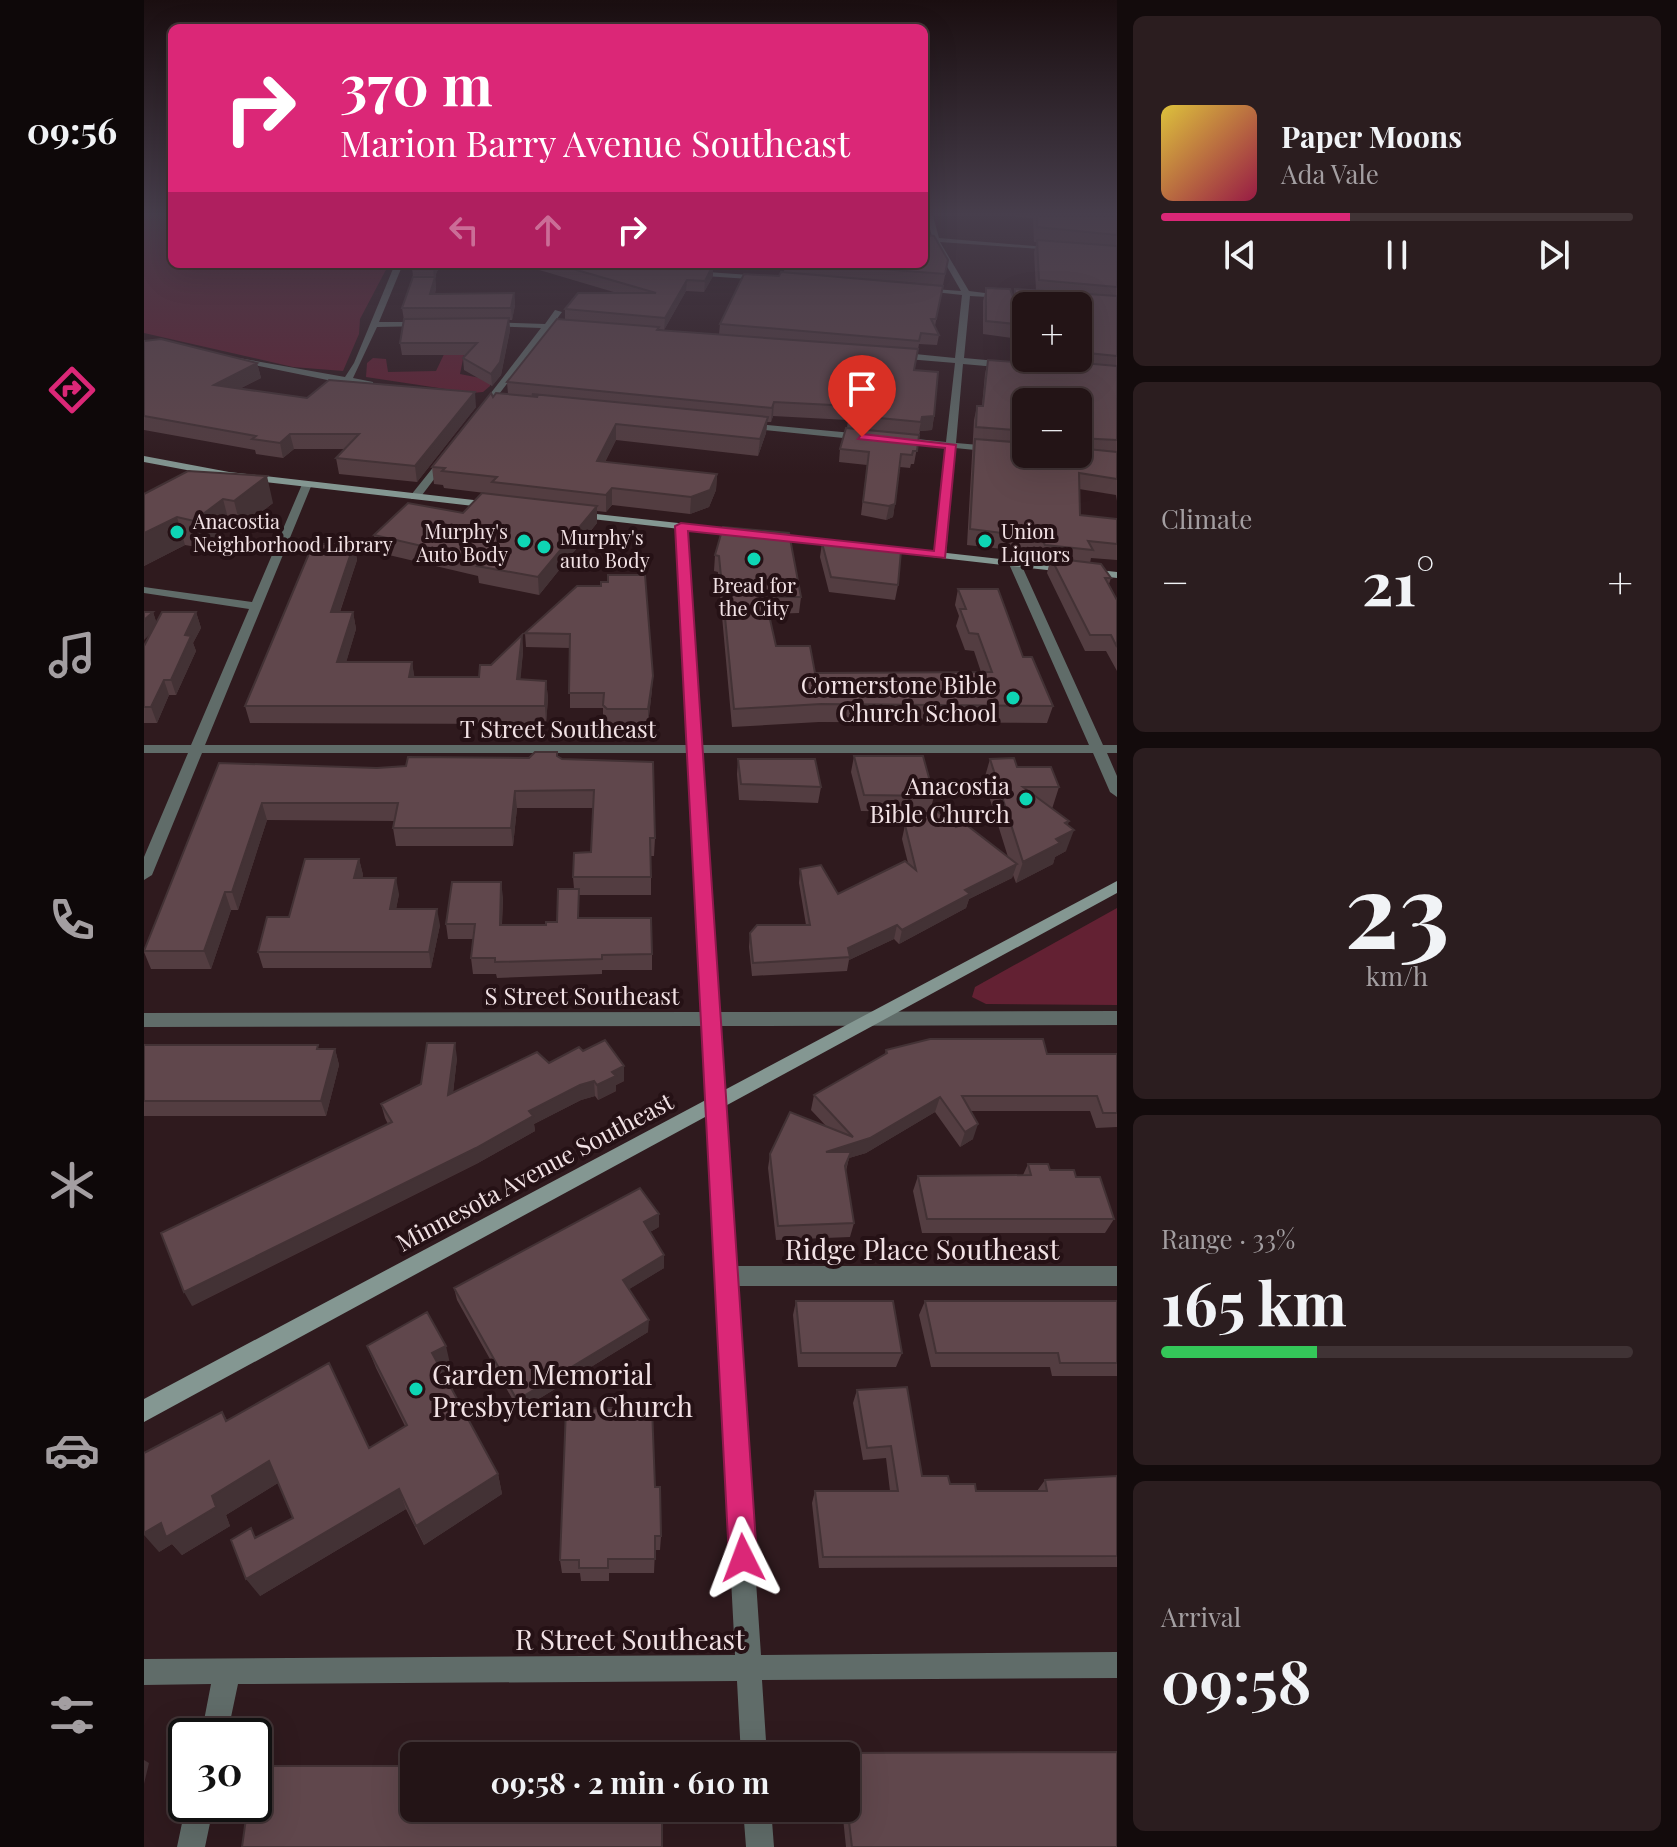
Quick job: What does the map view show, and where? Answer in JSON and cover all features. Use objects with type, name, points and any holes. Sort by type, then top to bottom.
[{"type":"main road","points":[[144,459],[307,484],[500,506]]},
{"type":"main road","points":[[559,512],[1117,575]]},
{"type":"main road","name":"Minnesota Avenue Southeast","points":[[144,1411],[1117,886]]},
{"type":"street","points":[[347,381],[383,302]]},
{"type":"street","points":[[940,555],[965,302]]},
{"type":"street","points":[[472,423],[558,312]]},
{"type":"street","points":[[374,325],[436,324]]},
{"type":"street","points":[[479,324],[590,329]]},
{"type":"street","points":[[885,354],[1012,365]]},
{"type":"street","points":[[230,359],[378,385]]},
{"type":"street","points":[[477,399],[503,402]]},
{"type":"street","points":[[731,424],[1012,451]]},
{"type":"street","points":[[415,497],[454,445]]},
{"type":"street","points":[[144,875],[307,484]]},
{"type":"street","points":[[681,526],[753,1742]]},
{"type":"street","points":[[1015,564],[1117,792]]},
{"type":"street","points":[[144,590],[256,606]]},
{"type":"street","name":"T Street Southeast","points":[[144,749],[1117,749]]},
{"type":"street","name":"S Street Southeast","points":[[144,1020],[1117,1018]]},
{"type":"street","name":"Ridge Place Southeast","points":[[726,1276],[1117,1276]]},
{"type":"street","name":"R Street Southeast","points":[[144,1672],[1117,1665]]},
{"type":"street","points":[[218,1718],[227,1672]]},
{"type":"street","points":[[191,1847],[196,1822]]},
{"type":"street","points":[[758,1822],[760,1847]]},
{"type":"shaded area","points":[[144,302],[369,302],[343,371],[293,367],[144,333]]},
{"type":"shaded area","points":[[447,348],[464,354],[460,374],[490,380],[490,386],[483,392],[472,393],[366,377],[367,363],[373,358],[386,359],[388,372],[436,371]]},
{"type":"shaded area","points":[[1117,908],[1117,1005],[986,1004],[972,997],[975,987]]},
{"type":"building","points":[[404,302],[512,302],[511,308],[402,308]]},
{"type":"building","points":[[571,302],[674,302],[665,318],[565,309]]},
{"type":"building","points":[[730,302],[940,302],[936,319],[931,319],[939,335],[921,333],[919,341],[720,324]]},
{"type":"building","points":[[986,302],[1012,302],[1012,324],[986,321]]},
{"type":"building","points":[[1092,302],[1117,302],[1117,356],[1092,353]]},
{"type":"building","points":[[509,318],[500,362],[491,374],[463,358],[477,343],[400,343],[404,319]]},
{"type":"building","points":[[557,319],[659,327],[657,330],[918,349],[914,370],[938,372],[934,416],[922,417],[921,422],[848,415],[851,406],[774,402],[772,408],[507,382]]},
{"type":"building","points":[[161,339],[257,363],[214,385],[307,398],[329,380],[475,392],[415,466],[336,458],[359,434],[290,434],[280,443],[144,416],[144,341]]},
{"type":"building","points":[[988,360],[1012,362],[1012,372],[1092,372],[1092,364],[1117,366],[1117,440],[1092,439],[1092,388],[1012,388],[1012,430],[976,427],[977,406],[983,406]]},
{"type":"building","points":[[491,393],[493,397],[496,393],[538,397],[532,394],[768,417],[760,439],[616,424],[597,461],[717,474],[710,490],[691,497],[612,488],[606,495],[492,482],[497,477],[442,471],[445,468],[432,467]]},
{"type":"building","points":[[846,428],[919,435],[917,451],[913,451],[912,455],[901,454],[895,504],[863,502],[869,452],[840,449]]},
{"type":"building","points":[[975,439],[1012,442],[1012,468],[1092,468],[1092,449],[1117,452],[1117,479],[1079,473],[1080,515],[1117,519],[1117,544],[1088,541],[1093,550],[1045,545],[1041,538],[970,529]]},
{"type":"building","points":[[188,471],[267,476],[234,501],[223,499],[194,521],[177,517],[144,533],[144,494]]},
{"type":"building","points":[[482,493],[597,506],[538,577],[477,566],[483,560],[374,535],[408,503],[463,513]]},
{"type":"building","points":[[723,527],[789,533],[801,597],[765,597],[776,646],[810,646],[815,673],[992,672],[978,634],[969,633],[960,609],[966,609],[958,589],[998,589],[1023,657],[1032,657],[1053,706],[821,704],[734,709],[719,556],[715,555]]},
{"type":"building","points":[[822,543],[901,551],[898,585],[831,577]]},
{"type":"building","points":[[313,544],[354,544],[331,612],[353,612],[337,662],[412,662],[409,677],[479,677],[480,665],[491,665],[522,635],[517,679],[546,681],[545,706],[245,706]]},
{"type":"building","points":[[1051,558],[1101,564],[1111,578],[1105,578],[1117,600],[1117,647],[1111,635],[1090,635]]},
{"type":"building","points":[[608,575],[645,575],[653,676],[648,709],[607,709],[603,705],[604,693],[569,693],[570,634],[525,633],[577,586],[601,586],[601,582],[608,582]]},
{"type":"building","points":[[162,612],[196,612],[185,635],[191,636],[171,680],[164,680],[151,707],[144,707],[144,646]]},
{"type":"building","points":[[535,752],[557,752],[562,759],[653,762],[655,838],[650,838],[651,877],[573,877],[574,853],[591,852],[594,790],[515,791],[511,828],[393,828],[398,803],[262,803],[232,892],[225,892],[204,951],[144,951],[219,763],[377,768],[406,766],[408,757],[529,758]]},
{"type":"building","points":[[854,756],[923,756],[934,796],[864,795]]},
{"type":"building","points":[[1014,758],[1017,767],[1051,767],[1059,787],[1023,787],[1069,821],[1065,823],[1074,830],[1056,839],[1060,843],[1023,862],[990,759]]},
{"type":"building","points":[[738,759],[815,759],[821,787],[741,784]]},
{"type":"building","points":[[937,811],[956,827],[964,823],[1017,864],[965,890],[970,894],[902,930],[897,925],[848,948],[850,957],[753,963],[750,933],[757,925],[810,925],[800,869],[821,865],[838,894],[905,861],[916,870],[905,825]]},
{"type":"building","points":[[305,859],[359,859],[354,878],[396,878],[390,909],[437,909],[429,952],[258,952],[267,917],[289,917]]},
{"type":"building","points":[[452,882],[501,882],[500,925],[546,925],[546,922],[557,922],[558,889],[579,889],[578,918],[651,918],[652,954],[602,955],[602,959],[495,962],[495,958],[471,958],[475,924],[446,924]]},
{"type":"building","points":[[930,1039],[1043,1039],[1047,1054],[1117,1054],[1117,1113],[1103,1113],[1097,1096],[962,1096],[978,1124],[965,1132],[940,1097],[870,1138],[826,1152],[851,1152],[845,1166],[854,1223],[778,1226],[770,1154],[790,1112],[853,1137],[814,1095],[887,1053],[886,1050]]},
{"type":"building","points":[[605,1040],[624,1066],[612,1072],[616,1076],[597,1085],[594,1081],[580,1085],[529,1111],[533,1116],[476,1148],[184,1292],[161,1233],[392,1122],[381,1104],[421,1084],[427,1043],[455,1043],[448,1095],[537,1052],[549,1063],[579,1047],[583,1051]]},
{"type":"building","points":[[144,1045],[318,1045],[317,1049],[335,1049],[321,1101],[144,1101]]},
{"type":"building","points":[[1028,1164],[1048,1164],[1050,1170],[1074,1170],[1076,1177],[1100,1177],[1114,1219],[927,1219],[918,1176],[1031,1175]]},
{"type":"building","points":[[640,1188],[659,1214],[644,1222],[664,1255],[623,1280],[649,1320],[517,1400],[454,1288]]},
{"type":"building","points":[[796,1301],[893,1301],[902,1353],[801,1353]]},
{"type":"building","points":[[925,1301],[1117,1301],[1117,1363],[1060,1363],[1058,1353],[936,1353]]},
{"type":"building","points":[[427,1312],[446,1346],[432,1353],[498,1474],[416,1526],[399,1489],[246,1579],[231,1540],[251,1528],[255,1538],[293,1518],[269,1461],[212,1496],[216,1507],[166,1537],[161,1523],[144,1533],[144,1453],[222,1412],[226,1421],[329,1363],[369,1448],[407,1425],[367,1346]]},
{"type":"building","points":[[907,1387],[922,1476],[948,1476],[950,1484],[975,1484],[976,1491],[1047,1491],[1045,1480],[1117,1476],[1117,1556],[823,1557],[815,1491],[898,1491],[891,1446],[867,1448],[857,1390]]},
{"type":"building","points":[[652,1407],[655,1487],[660,1487],[661,1536],[655,1536],[655,1559],[608,1559],[608,1568],[579,1568],[579,1560],[560,1560],[566,1409]]},
{"type":"building","points":[[1117,1752],[1117,1847],[852,1847],[849,1822],[860,1822],[860,1753]]},
{"type":"building","points":[[272,1766],[400,1766],[400,1822],[662,1822],[662,1847],[242,1847],[245,1822],[272,1822]]},
{"type":"place","name":"Anacostia Neighborhood Library","points":[[177,532]]},
{"type":"place","name":"Murphy's Auto Body","points":[[524,541]]},
{"type":"place","name":"Union Liquors","points":[[985,541]]},
{"type":"place","name":"Murphy's auto Body","points":[[544,547]]},
{"type":"place","name":"Bread for the City","points":[[754,559]]},
{"type":"place","name":"Cornerstone Bible Church School","points":[[1013,698]]},
{"type":"place","name":"Anacostia Bible Church","points":[[1026,799]]},
{"type":"place","name":"Garden Memorial Presbyterian Church","points":[[416,1389]]},
{"type":"route","points":[[743,1558],[681,526],[940,555],[951,445],[862,437]]}]
